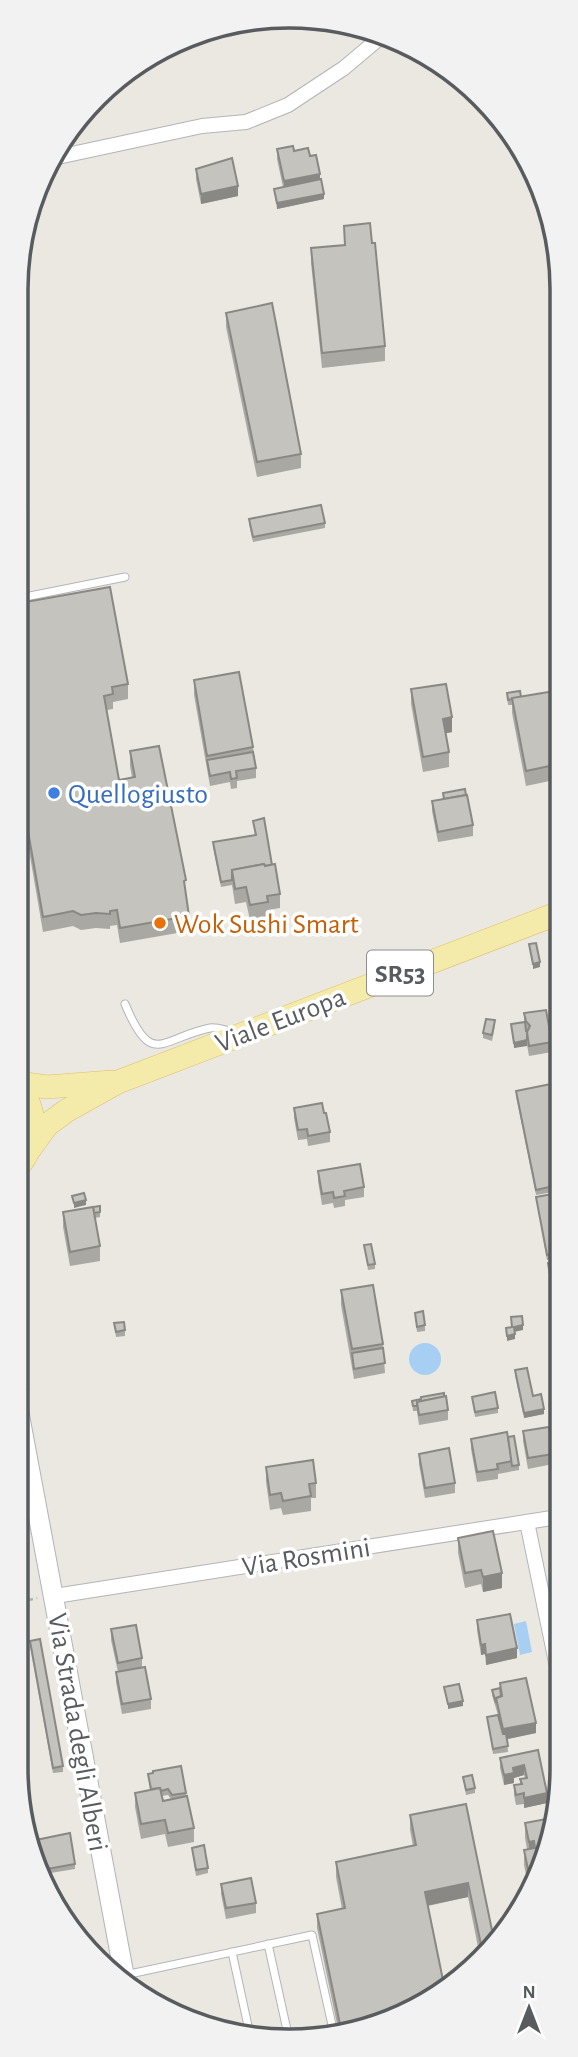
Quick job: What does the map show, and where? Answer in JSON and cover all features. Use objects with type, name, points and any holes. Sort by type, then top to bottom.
[{"type":"main road","name":"Viale Europa","points":[[28,1152],[47,1125],[66,1111],[118,1082],[550,916]]},
{"type":"main road","name":"Viale Europa","points":[[28,1085],[47,1087],[118,1082]]},
{"type":"main road","name":"Viale Europa","points":[[28,1100],[34,1126],[28,1144]]},
{"type":"main road","name":"Via Strada degli Alberi","points":[[28,1458],[122,1969]]},
{"type":"street","points":[[65,156],[202,126],[246,122],[288,105],[344,68],[374,42]]},
{"type":"street","name":"Via Rosmini","points":[[55,1596],[550,1518]]},
{"type":"street","points":[[527,1522],[550,1633]]},
{"type":"lane","points":[[28,596],[125,577]]},
{"type":"lane","points":[[172,1061],[132,1029],[124,1018],[125,1004],[142,1037],[154,1044],[163,1045],[212,1027],[242,1033]]},
{"type":"lane","points":[[131,1975],[312,1935],[332,2025]]},
{"type":"lane","points":[[268,1944],[287,2029]]},
{"type":"lane","points":[[232,1952],[248,2026]]},
{"type":"water","points":[[425,1343],[436,1348],[441,1359],[436,1370],[425,1375],[414,1370],[409,1359],[414,1348]]},
{"type":"water","points":[[526,1621],[532,1652],[520,1655],[514,1624]]},
{"type":"building","points":[[293,146],[294,151],[308,148],[310,156],[316,155],[320,174],[284,181],[277,149]]},
{"type":"building","points":[[232,158],[238,186],[201,194],[196,169]]},
{"type":"building","points":[[321,179],[324,194],[277,203],[274,189]]},
{"type":"building","points":[[370,223],[372,243],[375,243],[385,346],[322,353],[311,248],[345,245],[344,226]]},
{"type":"building","points":[[272,303],[301,454],[257,462],[226,313]]},
{"type":"building","points":[[321,505],[325,523],[253,537],[249,519]]},
{"type":"building","points":[[110,587],[128,684],[112,687],[113,694],[104,696],[119,780],[135,777],[130,751],[159,746],[186,880],[189,916],[120,928],[117,910],[110,911],[110,914],[81,915],[73,911],[43,917],[28,831],[28,602]]},
{"type":"building","points":[[239,672],[253,747],[207,756],[194,680]]},
{"type":"building","points":[[446,684],[452,717],[443,719],[449,752],[423,757],[411,689]]},
{"type":"building","points":[[520,691],[521,697],[508,700],[507,693]]},
{"type":"building","points":[[550,692],[550,766],[526,771],[512,698]]},
{"type":"building","points":[[253,752],[256,768],[236,771],[237,778],[231,779],[230,772],[210,776],[207,760]]},
{"type":"building","points":[[465,789],[466,795],[444,799],[443,793]]},
{"type":"building","points":[[467,795],[473,825],[438,832],[432,801]]},
{"type":"building","points":[[264,818],[272,865],[232,870],[232,880],[221,882],[213,842],[256,835],[253,821]]},
{"type":"building","points":[[275,864],[280,894],[267,896],[268,902],[250,905],[246,887],[235,889],[232,870]]},
{"type":"building","points":[[536,943],[540,962],[533,964],[529,944]]},
{"type":"building","points":[[546,1010],[550,1042],[529,1046],[527,1032],[530,1026],[524,1013]]},
{"type":"building","points":[[486,1019],[495,1020],[492,1035],[483,1033]]},
{"type":"building","points":[[525,1022],[527,1040],[514,1043],[511,1024]]},
{"type":"building","points":[[550,1084],[550,1187],[536,1190],[516,1091]]},
{"type":"building","points":[[322,1103],[330,1132],[308,1136],[307,1129],[298,1130],[294,1108]]},
{"type":"building","points":[[360,1164],[364,1187],[344,1191],[345,1196],[334,1198],[333,1192],[322,1194],[318,1171]]},
{"type":"building","points":[[84,1193],[86,1200],[74,1203],[72,1196]]},
{"type":"building","points":[[550,1194],[550,1254],[547,1255],[536,1197]]},
{"type":"building","points":[[100,1206],[100,1212],[94,1213],[93,1207]]},
{"type":"building","points":[[93,1207],[100,1246],[70,1252],[63,1212]]},
{"type":"building","points":[[371,1244],[375,1264],[368,1265],[364,1245]]},
{"type":"building","points":[[373,1285],[383,1344],[352,1349],[341,1290]]},
{"type":"building","points":[[423,1311],[425,1325],[417,1327],[415,1313]]},
{"type":"building","points":[[522,1316],[523,1325],[514,1327],[515,1334],[507,1336],[506,1328],[512,1327],[511,1317]]},
{"type":"building","points":[[124,1322],[125,1330],[116,1332],[114,1323]]},
{"type":"building","points":[[383,1348],[385,1363],[354,1369],[352,1353]]},
{"type":"building","points":[[527,1368],[533,1396],[541,1394],[544,1409],[524,1413],[515,1370]]},
{"type":"building","points":[[495,1392],[498,1408],[475,1412],[472,1397]]},
{"type":"building","points":[[444,1393],[444,1397],[417,1402],[417,1406],[413,1406],[412,1401],[421,1397]]},
{"type":"building","points":[[446,1396],[448,1410],[419,1415],[417,1402]]},
{"type":"building","points":[[549,1427],[550,1454],[528,1458],[523,1431]]},
{"type":"building","points":[[507,1432],[512,1461],[497,1464],[498,1469],[477,1472],[471,1439]]},
{"type":"building","points":[[514,1436],[519,1465],[512,1466],[508,1437]]},
{"type":"building","points":[[449,1448],[455,1483],[425,1488],[419,1454]]},
{"type":"building","points":[[313,1460],[316,1483],[309,1484],[311,1496],[283,1501],[281,1493],[270,1495],[266,1467]]},
{"type":"building","points":[[493,1531],[502,1573],[483,1577],[481,1570],[465,1573],[458,1538]]},
{"type":"building","points":[[510,1614],[517,1648],[486,1655],[485,1644],[481,1645],[477,1620]]},
{"type":"building","points":[[136,1625],[142,1658],[118,1663],[111,1629]]},
{"type":"building","points":[[40,1639],[63,1766],[53,1768],[30,1641]]},
{"type":"building","points":[[145,1667],[151,1699],[122,1704],[116,1672]]},
{"type":"building","points":[[526,1678],[536,1723],[503,1729],[496,1698],[502,1696],[500,1683]]},
{"type":"building","points":[[459,1684],[463,1701],[448,1704],[444,1687]]},
{"type":"building","points":[[500,1688],[501,1696],[496,1698],[496,1703],[492,1690]]},
{"type":"building","points":[[498,1715],[508,1746],[493,1749],[487,1717]]},
{"type":"building","points":[[538,1750],[547,1793],[524,1798],[524,1793],[516,1795],[514,1785],[522,1784],[520,1779],[527,1778],[524,1765],[513,1768],[514,1773],[504,1775],[500,1758]]},
{"type":"building","points":[[181,1766],[186,1793],[172,1795],[168,1789],[151,1789],[148,1774]]},
{"type":"building","points":[[472,1775],[475,1788],[466,1790],[463,1777]]},
{"type":"building","points":[[160,1788],[163,1801],[187,1796],[194,1828],[168,1833],[165,1820],[141,1824],[135,1793]]},
{"type":"building","points":[[466,1804],[492,1931],[481,1945],[468,1883],[425,1892],[443,1979],[389,2009],[340,2024],[317,1914],[345,1908],[336,1862],[416,1845],[410,1815]]},
{"type":"building","points":[[545,1819],[528,1871],[524,1850],[535,1848],[534,1841],[529,1842],[525,1823]]},
{"type":"building","points":[[70,1833],[75,1864],[48,1869],[38,1840]]},
{"type":"building","points":[[204,1845],[208,1868],[196,1870],[192,1848]]},
{"type":"building","points":[[251,1878],[256,1903],[226,1908],[221,1884]]},
{"type":"place","name":"Quellogiusto","points":[[54,793]]},
{"type":"place","name":"Wok Sushi Smart","points":[[160,923]]}]
